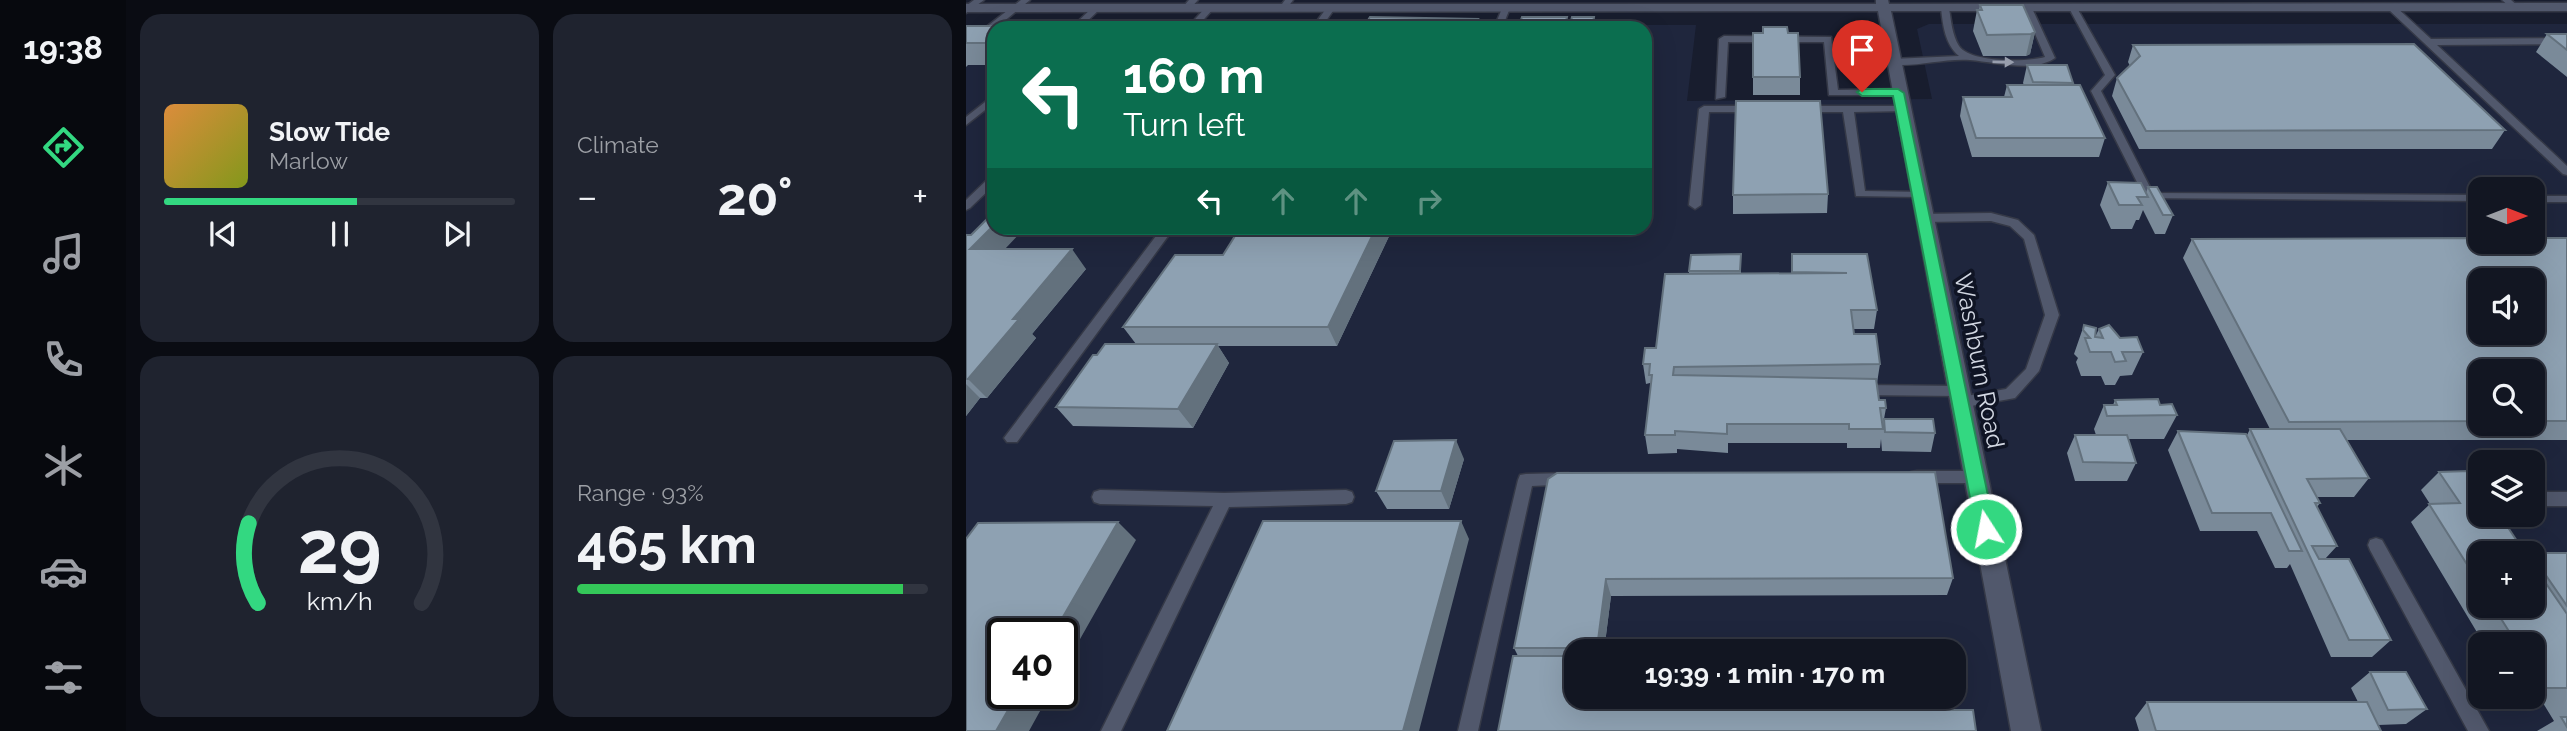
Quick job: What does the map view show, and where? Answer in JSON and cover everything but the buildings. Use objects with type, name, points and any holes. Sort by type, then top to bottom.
[{"type":"main road","points":[[970,7],[1021,4],[1097,8],[1190,4],[1210,8],[1286,4],[1331,8],[1427,4],[1507,8],[1882,4],[2073,8],[2391,7],[2511,3],[2567,7]]},
{"type":"main road","name":"Washburn Road","points":[[1882,4],[2026,731]]},
{"type":"lane","points":[[1004,21],[1021,4]]},
{"type":"lane","points":[[1938,5],[1955,47],[1967,58]]},
{"type":"lane","points":[[2391,7],[2567,172]]},
{"type":"lane","points":[[1082,21],[1097,8]]},
{"type":"lane","points":[[1198,21],[1210,8]]},
{"type":"lane","points":[[1321,21],[1331,8]]},
{"type":"lane","points":[[1501,21],[1507,8]]},
{"type":"lane","points":[[1892,62],[1967,58],[2021,62],[2050,58],[2028,8]]},
{"type":"lane","points":[[2073,8],[2110,75],[2096,91],[2149,196],[2468,198]]},
{"type":"lane","points":[[977,30],[987,33]]},
{"type":"lane","points":[[1720,97],[1724,39],[1828,38],[1833,93],[1900,101]]},
{"type":"lane","points":[[2429,42],[2567,41]]},
{"type":"lane","points":[[1782,109],[1848,109],[1900,101]]},
{"type":"lane","points":[[966,122],[987,104]]},
{"type":"lane","points":[[1695,205],[1704,109],[1769,109]]},
{"type":"lane","points":[[1848,109],[1860,194],[1919,194]]},
{"type":"lane","points":[[966,206],[987,186]]},
{"type":"lane","points":[[2545,199],[2567,199]]},
{"type":"lane","points":[[1849,390],[1959,397],[2010,394],[2032,371],[2052,315],[2030,238],[2014,223],[1991,217],[1923,218]]},
{"type":"lane","points":[[1012,438],[1163,235]]},
{"type":"lane","points":[[1894,477],[1975,477]]},
{"type":"lane","points":[[1468,731],[1526,480],[1581,479]]},
{"type":"lane","points":[[1100,497],[1224,500],[1346,496]]},
{"type":"lane","points":[[2545,499],[2567,499]]},
{"type":"lane","points":[[1111,731],[1224,500]]},
{"type":"lane","points":[[2376,545],[2479,731]]},
{"type":"shaded area","points":[[1929,24],[2567,24],[2567,731],[966,731],[966,25],[987,25],[987,235],[1652,235],[1652,25],[1696,25],[1687,101],[1932,99],[1917,29]]},
{"type":"route","points":[[1862,92],[1898,93],[1986,529]]}]
